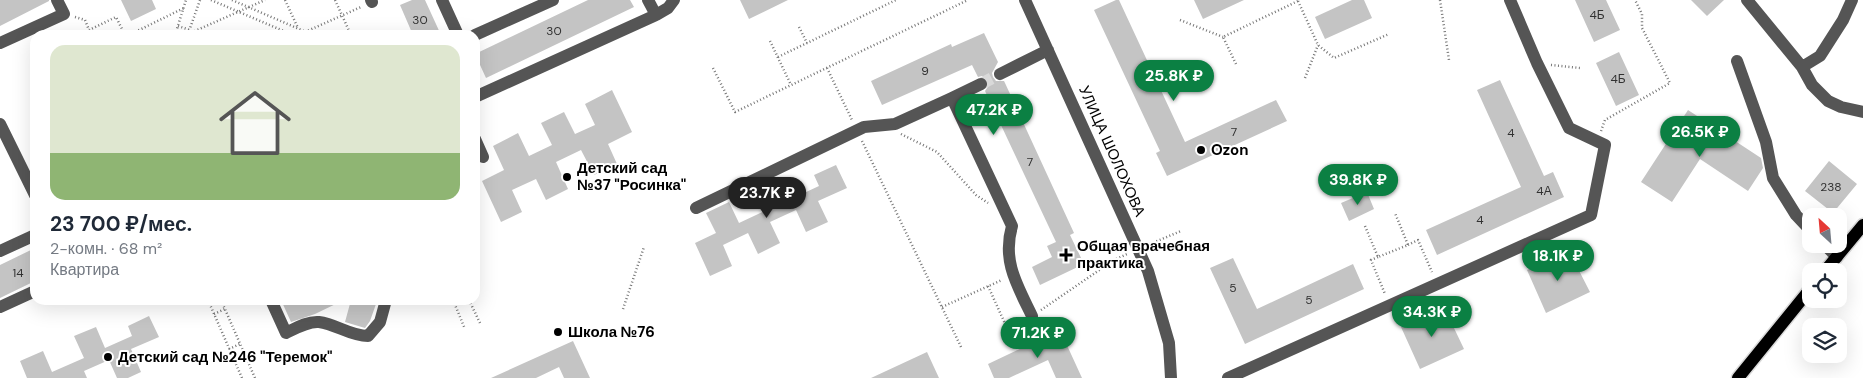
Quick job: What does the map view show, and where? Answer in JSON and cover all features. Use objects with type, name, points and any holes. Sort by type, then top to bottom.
[{"type":"main road","points":[[1832,263],[1863,225]]},
{"type":"main road","points":[[1738,378],[1802,299]]},
{"type":"street","points":[[0,43],[64,14],[57,0]]},
{"type":"street","points":[[442,0],[456,30]]},
{"type":"street","points":[[480,32],[553,0]]},
{"type":"street","points":[[648,0],[656,15]]},
{"type":"street","points":[[480,95],[656,15],[668,8],[674,0]]},
{"type":"street","name":"УЛИЦА ШОЛОХОВА","points":[[1025,0],[1148,271],[1169,343],[1171,378]]},
{"type":"street","points":[[1228,378],[1591,215],[1605,145],[1569,128],[1537,64],[1510,0]]},
{"type":"street","points":[[1747,0],[1802,66],[1812,85],[1828,101],[1840,107],[1863,112]]},
{"type":"street","points":[[1802,66],[1820,56],[1843,20],[1852,0]]},
{"type":"street","points":[[1000,74],[1048,50]]},
{"type":"street","points":[[1737,61],[1766,142],[1773,178],[1802,221]]},
{"type":"street","points":[[696,208],[857,130],[873,124],[887,126],[981,84]]},
{"type":"street","points":[[952,98],[1012,226],[1008,238],[1010,270],[1032,316]]},
{"type":"street","points":[[0,124],[30,185]]},
{"type":"street","points":[[480,150],[483,157]]},
{"type":"street","points":[[0,252],[30,237]]},
{"type":"street","points":[[1833,253],[1837,257]]},
{"type":"street","points":[[0,307],[30,293]]},
{"type":"street","points":[[272,305],[286,333],[312,322],[320,322],[361,336],[368,336],[377,328],[384,305]]},
{"type":"path","points":[[177,30],[186,0]]},
{"type":"path","points":[[178,26],[190,30],[200,0]]},
{"type":"path","points":[[211,0],[281,30]]},
{"type":"path","points":[[232,0],[299,29]]},
{"type":"path","points":[[199,30],[264,0]]},
{"type":"path","points":[[286,0],[299,29]]},
{"type":"path","points":[[335,0],[349,30]]},
{"type":"path","points":[[778,57],[896,0]]},
{"type":"path","points":[[714,68],[735,112],[968,0]]},
{"type":"path","points":[[1440,0],[1449,60]]},
{"type":"path","points":[[1605,120],[1670,84],[1642,28],[1642,14],[1635,0]]},
{"type":"path","points":[[309,30],[371,1]]},
{"type":"path","points":[[1223,37],[1299,1],[1318,45],[1334,58],[1389,34]]},
{"type":"path","points":[[140,30],[184,8]]},
{"type":"path","points":[[64,14],[85,20],[89,30],[116,17],[122,30]]},
{"type":"path","points":[[276,28],[279,20]]},
{"type":"path","points":[[1180,20],[1223,37],[1236,64]]},
{"type":"path","points":[[799,27],[807,43]]},
{"type":"path","points":[[770,41],[791,85]]},
{"type":"path","points":[[1305,78],[1318,45]]},
{"type":"path","points":[[1537,64],[1580,68]]},
{"type":"path","points":[[827,68],[962,349]]},
{"type":"path","points":[[887,126],[937,152],[976,195],[1007,216]]},
{"type":"path","points":[[1395,213],[1408,245]]},
{"type":"path","points":[[1365,226],[1378,257]]},
{"type":"path","points":[[1390,306],[1371,260],[1418,240],[1437,285]]},
{"type":"path","points":[[624,309],[644,247]]},
{"type":"path","points":[[1032,316],[1114,260]]},
{"type":"path","points":[[942,307],[1012,275]]},
{"type":"path","points":[[988,286],[1007,328]]},
{"type":"path","points":[[210,305],[242,378]]},
{"type":"path","points":[[223,305],[255,378]]},
{"type":"path","points":[[455,305],[465,329]]},
{"type":"path","points":[[471,305],[480,323]]},
{"type":"path","points":[[214,314],[225,309]]},
{"type":"path","points":[[230,349],[240,344]]},
{"type":"building","points":[[0,0],[49,0],[49,1],[0,26]]},
{"type":"building","points":[[121,0],[152,0],[156,9],[131,21]]},
{"type":"building","points":[[412,0],[425,0],[439,30],[411,30],[400,5]]},
{"type":"building","points":[[588,0],[630,0],[634,7],[486,78],[480,65],[480,52]]},
{"type":"building","points":[[740,0],[788,0],[749,19]]},
{"type":"building","points":[[1119,0],[1185,142],[1276,100],[1287,121],[1167,176],[1156,153],[1160,151],[1094,10]]},
{"type":"building","points":[[1194,0],[1244,0],[1203,19]]},
{"type":"building","points":[[1352,0],[1364,0],[1372,18],[1325,39],[1315,17]]},
{"type":"building","points":[[1575,0],[1606,0],[1620,30],[1594,42]]},
{"type":"building","points":[[1691,0],[1724,0],[1707,16]]},
{"type":"building","points":[[984,33],[998,62],[992,73],[993,77],[996,81],[1004,81],[1005,83],[1074,233],[1070,235],[1084,264],[1040,285],[1032,267],[1052,257],[1047,246],[1056,242],[985,91],[989,85],[988,80],[982,76],[978,77],[972,65],[882,105],[871,81],[951,44],[952,47]]},
{"type":"building","points":[[1619,52],[1639,95],[1616,106],[1596,63]]},
{"type":"building","points":[[1500,80],[1544,176],[1553,172],[1564,197],[1437,255],[1426,230],[1521,187],[1477,90]]},
{"type":"building","points":[[612,90],[632,132],[608,144],[617,164],[594,175],[581,150],[556,162],[568,189],[546,200],[536,179],[512,190],[522,212],[501,222],[482,181],[504,170],[493,146],[518,133],[529,156],[552,145],[541,123],[564,112],[575,134],[595,125],[585,104]]},
{"type":"building","points":[[1688,110],[1761,158],[1763,168],[1748,191],[1700,159],[1672,202],[1641,182]]},
{"type":"building","points":[[1829,161],[1857,184],[1837,208],[1827,208],[1805,191]]},
{"type":"building","points":[[836,165],[847,188],[818,201],[828,222],[806,232],[796,210],[770,222],[780,243],[758,254],[748,233],[723,245],[732,266],[710,276],[695,243],[716,233],[706,213],[729,202],[739,223],[769,209],[760,189],[782,178],[791,199],[819,186],[814,175]]},
{"type":"building","points":[[1367,192],[1374,209],[1349,221],[1341,203]]},
{"type":"building","points":[[30,250],[30,283],[0,298],[0,265]]},
{"type":"building","points":[[1569,251],[1590,292],[1546,313],[1527,270]]},
{"type":"building","points":[[1233,258],[1257,309],[1353,264],[1364,289],[1245,344],[1210,268]]},
{"type":"building","points":[[283,305],[334,305],[315,314],[291,322]]},
{"type":"building","points":[[350,305],[376,305],[370,321],[365,328],[345,322]]},
{"type":"building","points":[[1444,307],[1464,349],[1420,369],[1401,327]]},
{"type":"building","points":[[149,316],[159,337],[131,349],[141,372],[128,378],[117,378],[109,360],[84,371],[87,378],[27,378],[20,361],[43,351],[52,372],[84,358],[74,336],[96,327],[105,348],[132,336],[128,326]]},
{"type":"building","points":[[1060,330],[1082,378],[1056,378],[1048,360],[1009,378],[994,378],[988,364]]},
{"type":"building","points":[[573,341],[590,378],[564,378],[559,367],[536,378],[491,378]]},
{"type":"building","points":[[927,352],[939,378],[871,378]]},
{"type":"tunnel","points":[[981,84],[1000,74]]},
{"type":"place","name":"Ozon","points":[[1201,150]]},
{"type":"place","name":"Детский сад №37 \"Росинка\"","points":[[567,177]]},
{"type":"place","name":"Общая врачебная практика","points":[[1066,255]]},
{"type":"place","name":"Школа №76","points":[[558,332]]},
{"type":"place","name":"Детский сад №246 \"Теремок\"","points":[[108,357]]}]
